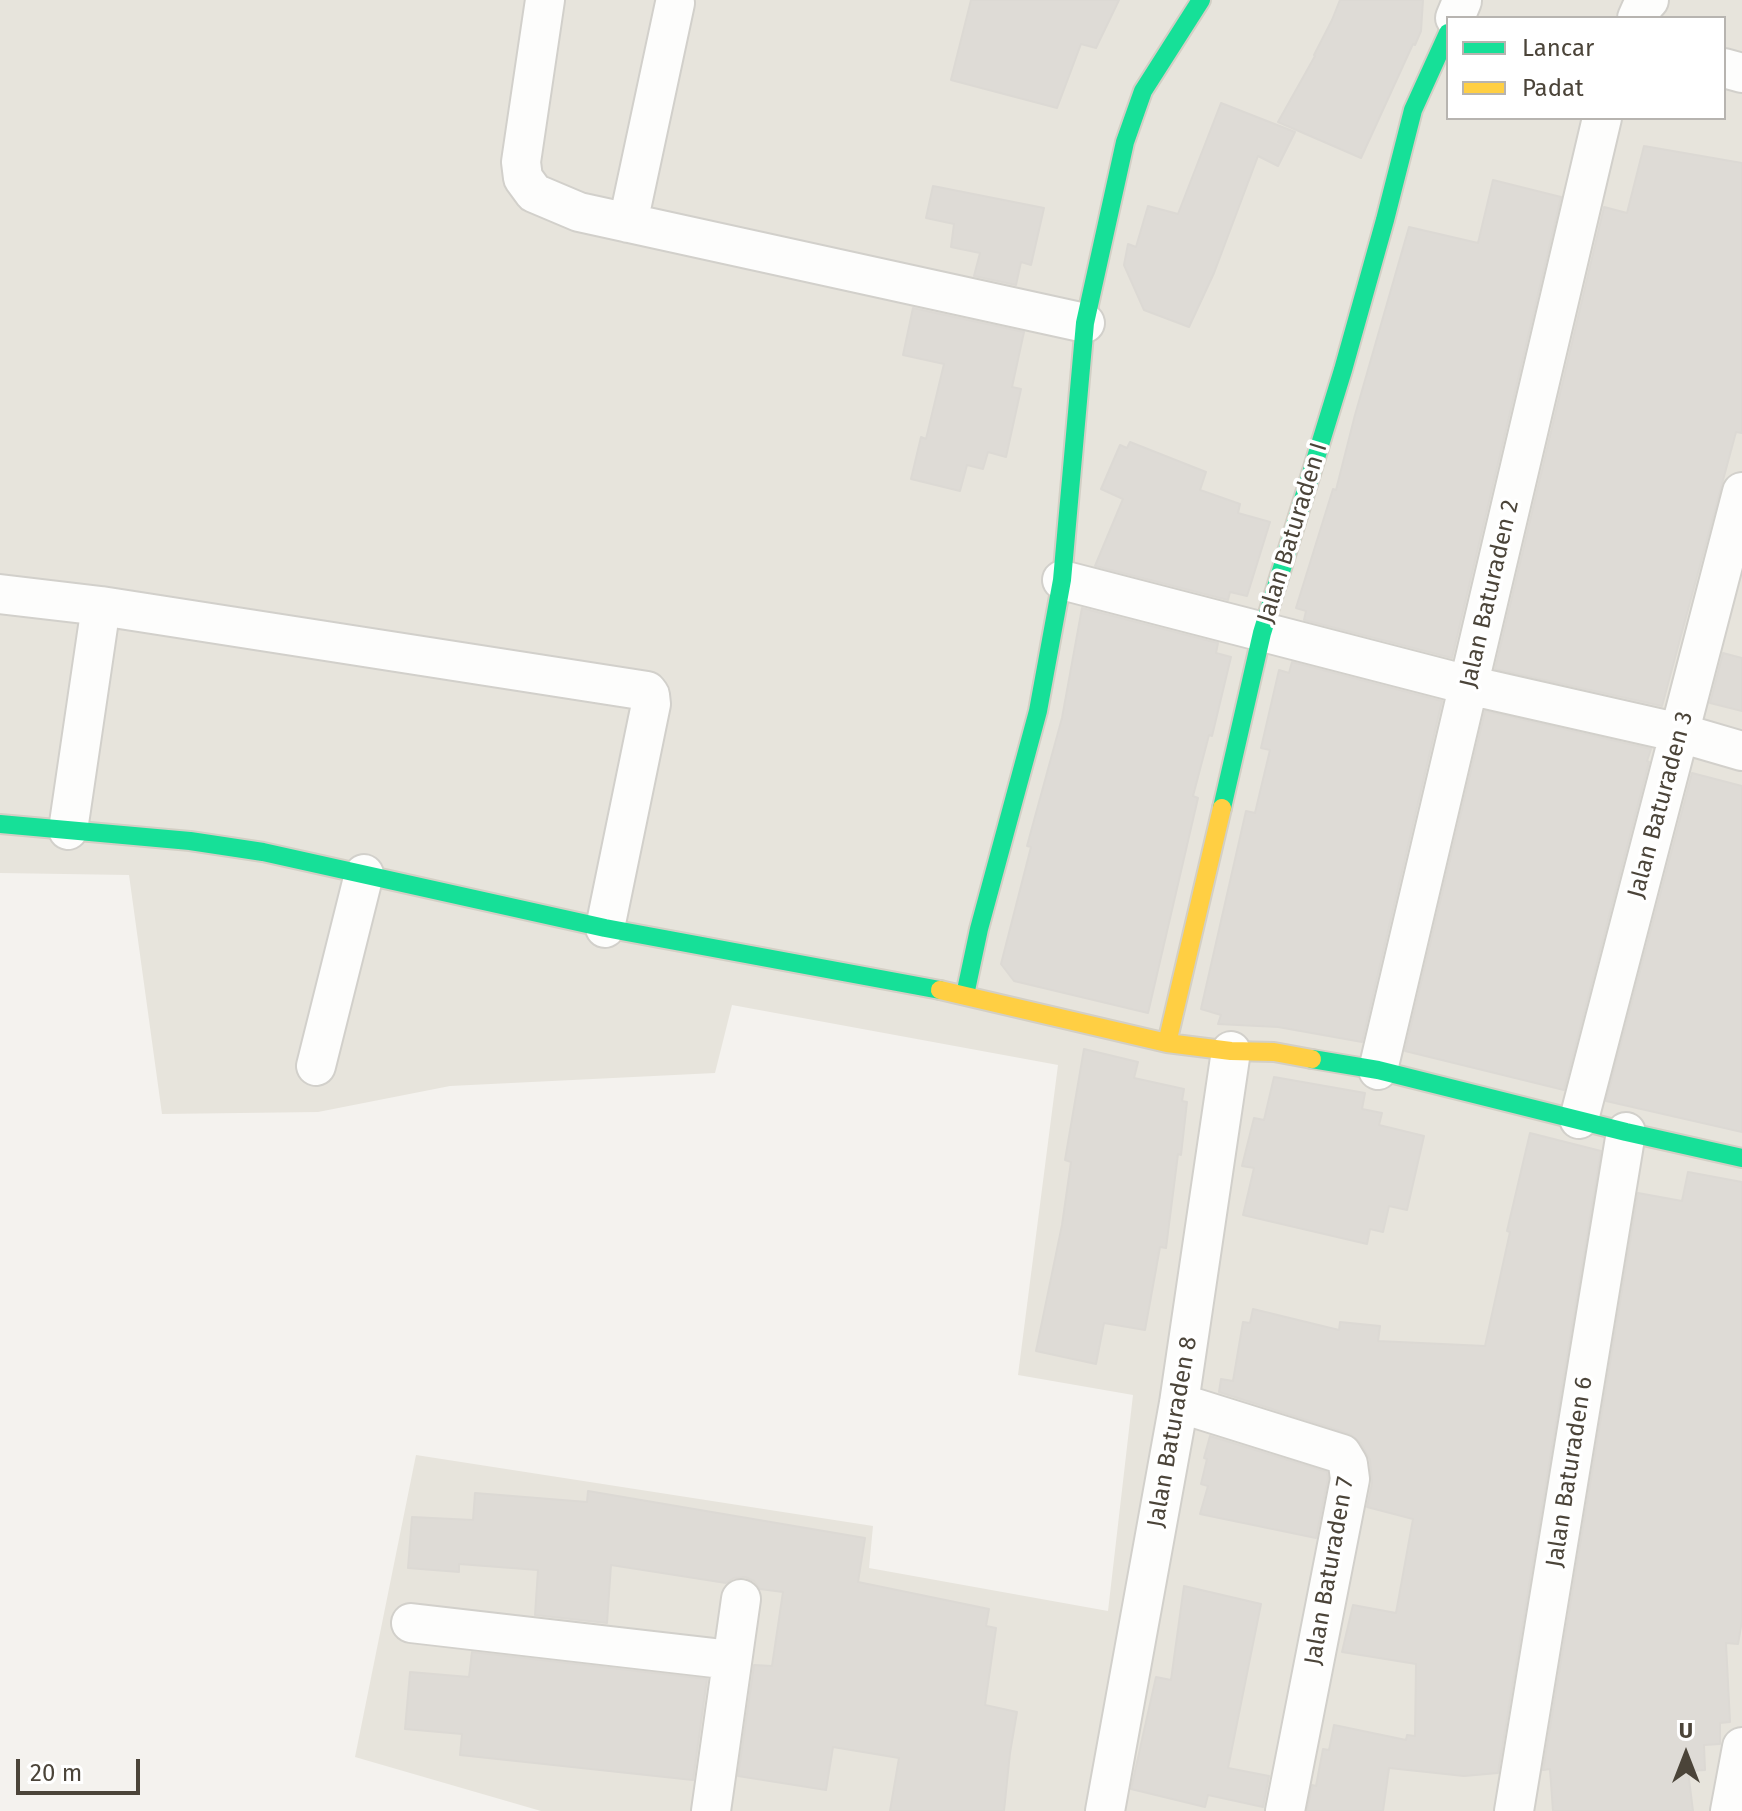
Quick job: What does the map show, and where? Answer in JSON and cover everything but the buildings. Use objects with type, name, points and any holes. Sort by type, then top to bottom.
[{"type":"street","points":[[545,0],[521,162],[523,178],[534,193],[579,212],[1085,323]]},
{"type":"street","points":[[965,995],[979,929],[1038,711],[1062,580],[1085,323],[1125,142],[1143,91],[1201,0]]},
{"type":"street","points":[[628,223],[675,3]]},
{"type":"street","name":"Jalan Baturaden I","points":[[1167,1043],[1262,633],[1343,370],[1413,110],[1446,37]]},
{"type":"street","name":"Jalan Baturaden 2","points":[[1378,1070],[1602,120]]},
{"type":"street","name":"Jalan Baturaden 3","points":[[1579,1119],[1742,492]]},
{"type":"street","points":[[1062,580],[1468,685],[1680,733],[1742,751]]},
{"type":"street","points":[[0,594],[101,606],[647,691],[651,704],[605,928]]},
{"type":"street","points":[[68,830],[101,606]]},
{"type":"street","points":[[0,824],[263,852],[605,928],[965,995],[1167,1043],[1231,1051],[1274,1052],[1378,1070],[1742,1158]]},
{"type":"street","points":[[316,1066],[364,874]]},
{"type":"street","name":"Jalan Baturaden 8","points":[[1105,1811],[1179,1403],[1231,1051]]},
{"type":"street","name":"Jalan Baturaden 6","points":[[1514,1811],[1626,1132]]},
{"type":"street","name":"Jalan Baturaden 7","points":[[1179,1403],[1342,1454],[1348,1464],[1350,1479],[1285,1811]]},
{"type":"street","points":[[711,1811],[741,1599]]},
{"type":"street","points":[[411,1623],[732,1660]]},
{"type":"street","points":[[1730,1811],[1742,1747]]},
{"type":"shaded area","points":[[0,0],[1742,0],[1742,1811],[541,1811],[355,1757],[416,1455],[873,1526],[869,1568],[1108,1611],[1133,1395],[1018,1375],[1058,1065],[732,1005],[715,1073],[450,1086],[318,1112],[162,1114],[129,875],[0,873]]},
{"type":"traffic: fast","points":[[965,995],[979,929],[1038,711],[1062,580],[1085,323],[1125,142],[1143,91],[1201,0]]},
{"type":"traffic: fast","points":[[1222,808],[1262,633],[1343,370],[1413,110],[1446,37]]},
{"type":"traffic: fast","points":[[0,824],[190,841],[263,852],[605,928],[940,990]]},
{"type":"traffic: fast","points":[[1312,1059],[1378,1070],[1742,1158]]},
{"type":"traffic: slow","points":[[1167,1043],[1222,808]]},
{"type":"traffic: slow","points":[[940,990],[1167,1043],[1231,1051],[1274,1052],[1312,1059]]}]
